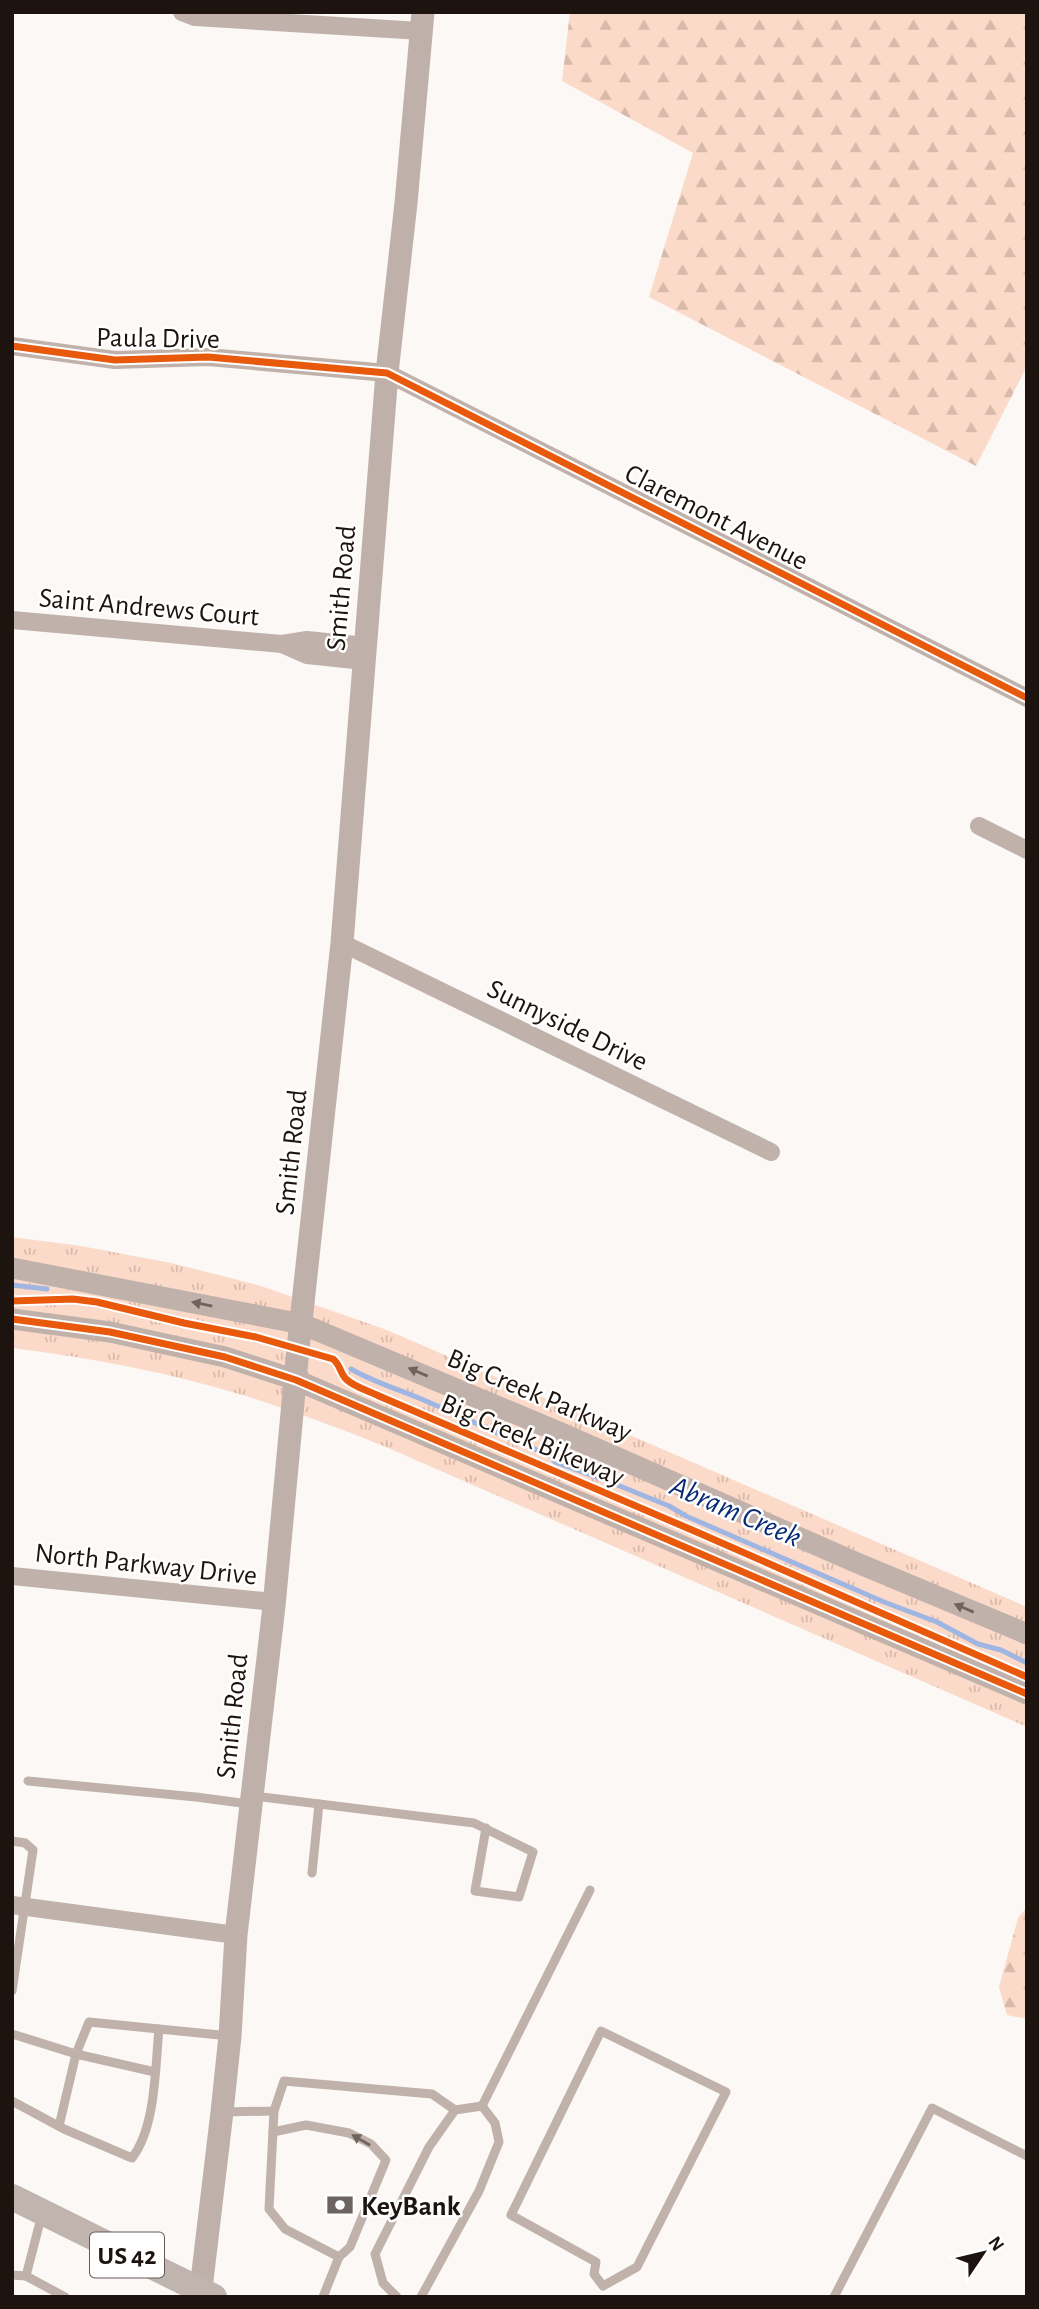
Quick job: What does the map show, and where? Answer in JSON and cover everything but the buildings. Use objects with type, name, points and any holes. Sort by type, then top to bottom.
[{"type":"main road","name":"Smith Road","points":[[205,2295],[230,2036],[236,1935],[274,1602],[342,943],[387,373],[407,203],[422,21]]},
{"type":"main road","name":"US 42","points":[[12,2197],[205,2295]]},
{"type":"street","points":[[182,12],[195,17],[422,21]]},
{"type":"street","name":"Paula Drive","points":[[12,346],[115,360],[208,357],[387,373]]},
{"type":"street","name":"Claremont Avenue","points":[[387,373],[1027,698]]},
{"type":"street","name":"Saint Andrews Court","points":[[12,620],[282,644],[307,640],[365,654]]},
{"type":"street","points":[[979,826],[1027,850]]},
{"type":"street","name":"Sunnyside Drive","points":[[342,943],[771,1152]]},
{"type":"street","name":"Big Creek Parkway","points":[[12,1268],[302,1324],[574,1438],[855,1562],[1027,1634]]},
{"type":"street","points":[[12,1319],[110,1332],[225,1357],[296,1380],[1027,1694]]},
{"type":"street","name":"North Parkway Drive","points":[[12,1576],[274,1602]]},
{"type":"street","points":[[18,1905],[236,1935]]},
{"type":"lane","points":[[28,1781],[196,1797],[319,1804],[474,1823],[486,1828],[533,1852],[519,1897],[475,1891],[486,1828]]},
{"type":"lane","points":[[312,1873],[319,1804]]},
{"type":"lane","points":[[12,1841],[25,1843],[33,1850],[18,1905],[12,1990]]},
{"type":"lane","points":[[482,2106],[590,1890]]},
{"type":"lane","points":[[59,2126],[76,2054],[89,2022],[230,2036]]},
{"type":"lane","points":[[12,2101],[59,2126],[132,2158],[139,2148],[149,2115],[159,2029]]},
{"type":"lane","points":[[603,2286],[637,2267],[726,2092],[601,2031],[511,2215],[596,2262],[594,2274],[603,2286],[604,2297]]},
{"type":"lane","points":[[12,2034],[76,2054],[155,2072]]},
{"type":"lane","points":[[339,2257],[285,2229],[269,2209],[274,2111],[284,2081],[432,2094],[455,2110],[482,2106]]},
{"type":"lane","points":[[421,2297],[479,2191],[499,2142],[495,2123],[482,2106]]},
{"type":"lane","points":[[834,2297],[932,2108],[1027,2156]]},
{"type":"lane","points":[[397,2297],[383,2283],[375,2254],[429,2147],[455,2110]]},
{"type":"lane","points":[[222,2112],[274,2111]]},
{"type":"lane","points":[[273,2133],[306,2125],[349,2133],[371,2144],[386,2160],[350,2247],[339,2257],[323,2297]]},
{"type":"lane","points":[[26,2276],[43,2213]]},
{"type":"lane","points":[[12,2275],[26,2276],[65,2297]]},
{"type":"green space","points":[[570,12],[1027,12],[1027,366],[976,466],[649,297],[693,153],[562,81]]},
{"type":"green space","points":[[12,1237],[81,1246],[171,1263],[258,1285],[387,1330],[1027,1607],[1027,1727],[335,1427],[249,1397],[191,1381],[72,1356],[12,1348]]},
{"type":"green space","points":[[1027,1907],[1027,2019],[1007,2015],[999,1987],[1018,1918]]},
{"type":"waterway","name":"Abram Creek","points":[[12,1285],[47,1289]]},
{"type":"waterway","name":"Abram Creek","points":[[351,1369],[551,1456],[555,1462],[669,1506],[686,1516],[1027,1663]]},
{"type":"cycle path","points":[[12,346],[115,360],[208,357],[387,373],[1027,698]]},
{"type":"cycle path","name":"Big Creek Bikeway","points":[[12,1301],[73,1299],[97,1302],[256,1337],[333,1359],[346,1379],[362,1389],[1027,1677]]},
{"type":"cycle path","points":[[12,1319],[110,1332],[225,1357],[296,1380],[1027,1694]]},
{"type":"place","name":"KeyBank","points":[[340,2205]]}]
